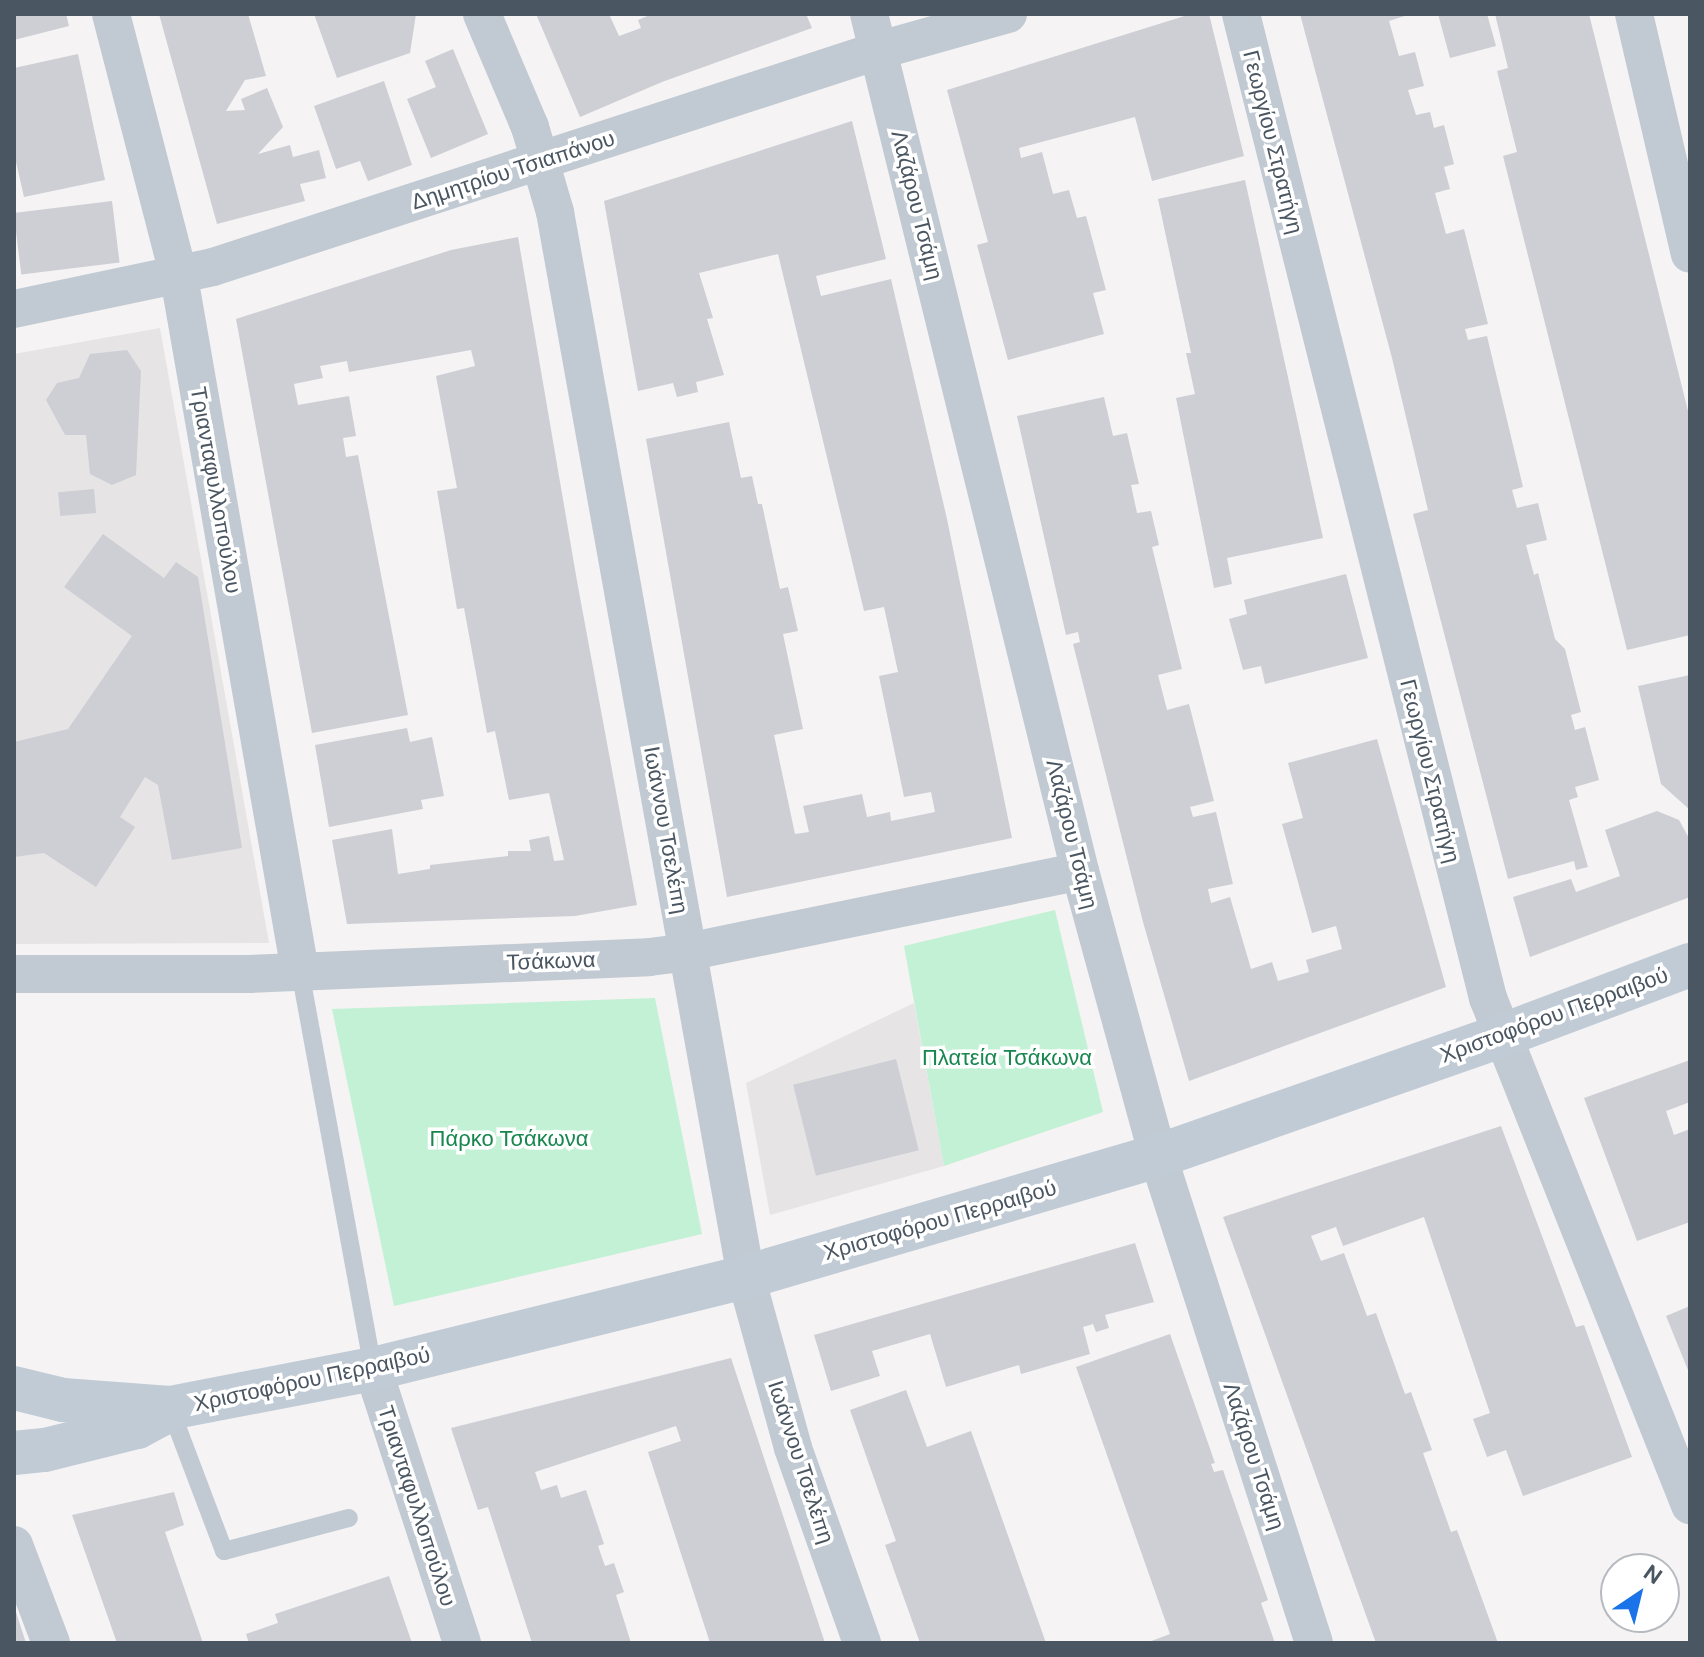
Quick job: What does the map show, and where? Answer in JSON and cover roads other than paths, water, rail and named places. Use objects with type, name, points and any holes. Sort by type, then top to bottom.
[{"type":"street","name":"Τριανταφυλλοπούλου","points":[[111,14],[179,277],[300,971]]},
{"type":"street","name":"Ιωάννου Τσελέπη","points":[[482,14],[541,161],[565,262],[746,1277],[793,1448],[862,1643]]},
{"type":"street","name":"Λαζάρου Τσάμη","points":[[869,14],[1080,871],[1158,1156],[1314,1643]]},
{"type":"street","name":"Δημητρίου Τσιαπάνου","points":[[14,309],[179,277],[880,50],[1008,14]]},
{"type":"street","name":"Γεωργίου Στρατήγη","points":[[1241,14],[1476,955],[1501,1036],[1674,1426],[1690,1505]]},
{"type":"street","points":[[1634,14],[1690,254]]},
{"type":"street","name":"Τσάκωνα","points":[[14,974],[300,971],[649,957],[687,952],[1080,871]]},
{"type":"street","name":"Χριστοφόρου Περραιβού","points":[[14,1388],[63,1400],[170,1408],[373,1369],[746,1277],[1158,1156],[1501,1036],[1690,965]]},
{"type":"street","name":"Τριανταφυλλοπούλου","points":[[373,1369],[462,1643]]},
{"type":"street","name":"Χριστοφόρου Περραιβού","points":[[14,1453],[45,1450],[137,1427],[170,1408]]},
{"type":"street","points":[[14,1545],[51,1643]]},
{"type":"lane","points":[[300,971],[373,1369]]},
{"type":"lane","points":[[170,1408],[224,1551],[349,1518]]},
{"type":"park label","name":"Πλατεία Τσάκωνα","points":[[1007,1058]]},
{"type":"park label","name":"Πάρκο Τσάκωνα","points":[[509,1139]]}]
